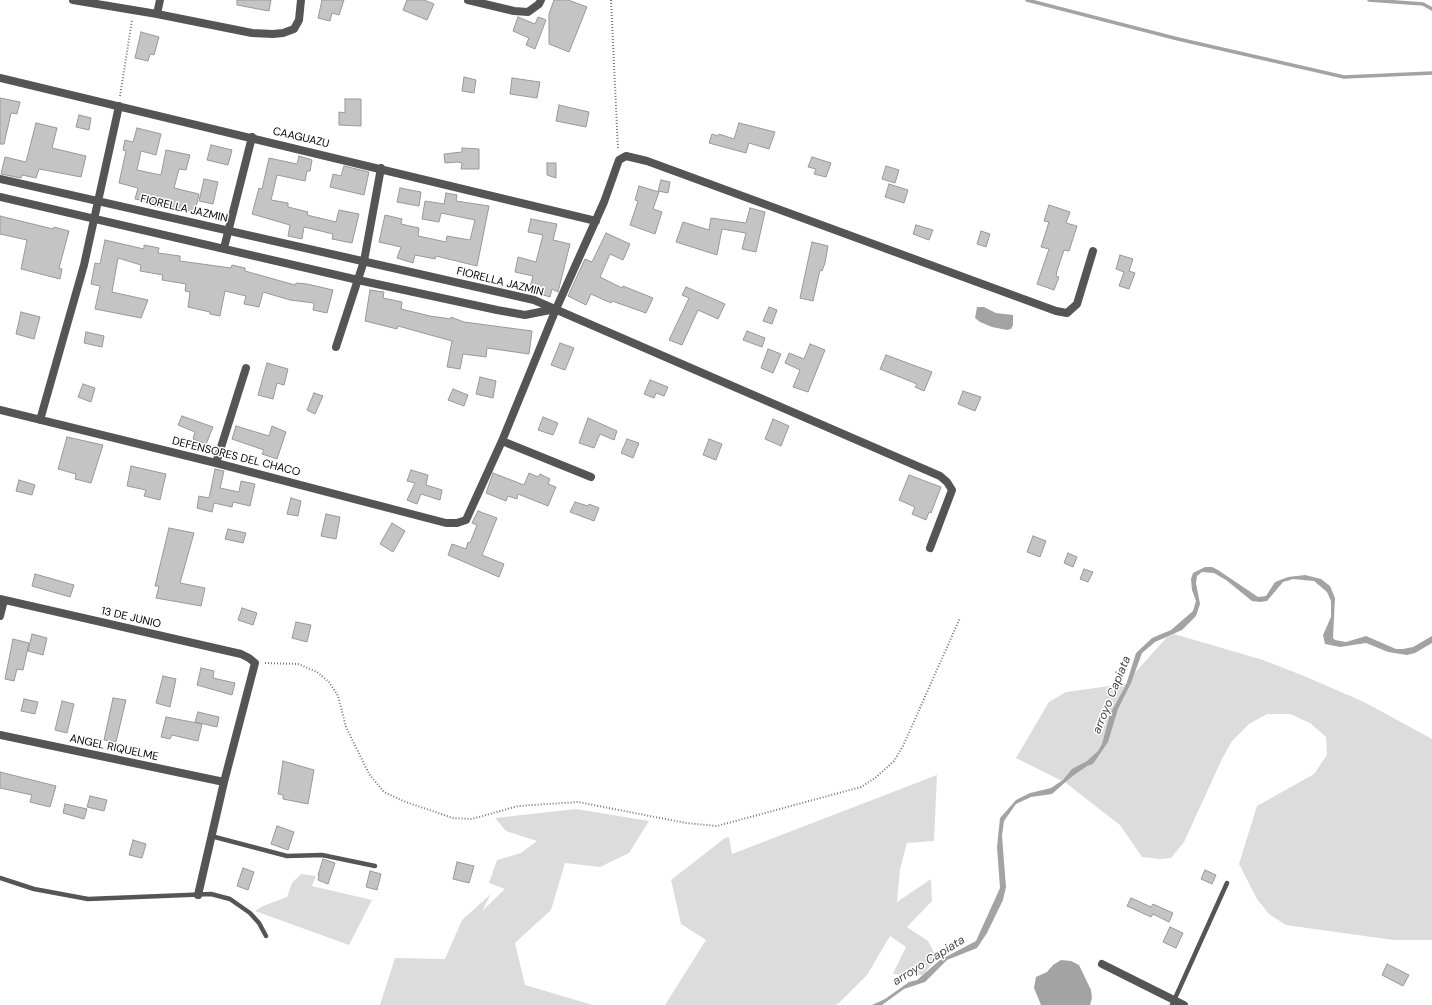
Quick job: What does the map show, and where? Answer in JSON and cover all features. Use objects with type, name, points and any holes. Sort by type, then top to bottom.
[{"type":"street","points":[[72,0],[157,14],[252,33],[273,34],[284,33],[294,29],[299,20],[301,0]]},
{"type":"street","points":[[157,14],[160,0]]},
{"type":"street","points":[[468,0],[514,11],[528,12],[539,4],[541,0]]},
{"type":"street","name":"CAAGUAZU","points":[[0,78],[252,137],[596,221]]},
{"type":"street","points":[[40,420],[82,272],[119,106]]},
{"type":"street","points":[[224,248],[252,137]]},
{"type":"street","points":[[591,477],[502,441],[556,309],[596,221],[619,160],[626,156],[647,161],[1056,311],[1067,313],[1077,304],[1093,251]]},
{"type":"street","points":[[336,347],[364,261],[381,168]]},
{"type":"street","name":"FIORELLA JAZMIN","points":[[0,179],[530,299],[556,309]]},
{"type":"street","name":"FIORELLA JAZMIN","points":[[0,197],[358,280],[525,315],[556,309]]},
{"type":"street","points":[[556,309],[924,468],[947,482],[952,490],[930,548]]},
{"type":"street","points":[[216,463],[246,368]]},
{"type":"street","name":"DEFENSORES DEL CHACO","points":[[0,410],[216,463],[446,523],[457,523],[466,520],[502,441]]},
{"type":"street","points":[[0,616],[2,600]]},
{"type":"street","name":"13 DE JUNIO","points":[[2,600],[242,654],[255,663]]},
{"type":"street","points":[[198,895],[224,782],[255,663]]},
{"type":"street","name":"ANGEL RIQUELME","points":[[0,735],[224,782]]},
{"type":"street","points":[[1102,964],[1173,1003],[1184,1005]]},
{"type":"lane","points":[[211,836],[286,856],[322,855],[375,866]]},
{"type":"lane","points":[[0,878],[34,889],[88,899],[211,894],[230,899],[250,913],[259,923],[266,936]]},
{"type":"lane","points":[[1173,1003],[1227,883]]},
{"type":"path","points":[[611,0],[619,160]]},
{"type":"path","points":[[119,106],[133,10]]},
{"type":"path","points":[[255,663],[298,664],[317,672],[329,682],[338,696],[346,727],[369,774],[384,792],[403,801],[453,818],[472,819],[518,806],[578,802],[692,824],[717,826],[861,787],[875,778],[894,761],[903,746],[960,618]]},
{"type":"shaded area","points":[[977,307],[984,307],[996,313],[1013,315],[1013,325],[1011,329],[1007,330],[992,327],[980,322],[975,318]]},
{"type":"shaded area","points":[[1205,567],[1212,567],[1218,570],[1258,597],[1266,596],[1275,582],[1288,577],[1305,575],[1321,579],[1330,586],[1335,598],[1333,638],[1335,640],[1346,642],[1366,636],[1396,649],[1413,647],[1432,636],[1432,643],[1415,653],[1407,655],[1388,652],[1366,643],[1340,647],[1325,644],[1323,635],[1331,617],[1331,601],[1327,592],[1314,581],[1293,579],[1283,582],[1267,601],[1260,602],[1252,601],[1226,580],[1214,573],[1202,572],[1197,576],[1196,583],[1200,604],[1196,616],[1182,630],[1155,642],[1142,653],[1131,683],[1118,709],[1108,742],[1093,764],[1087,766],[1070,778],[1052,794],[1031,797],[1016,804],[1004,821],[1002,836],[1006,887],[1003,900],[987,933],[977,948],[947,960],[925,982],[904,989],[882,1005],[872,1005],[885,999],[909,982],[917,980],[940,960],[976,941],[1000,888],[997,847],[1000,818],[1016,800],[1030,793],[1051,788],[1063,780],[1072,769],[1087,761],[1098,751],[1102,744],[1110,714],[1126,685],[1136,653],[1152,638],[1171,630],[1193,611],[1196,601],[1192,590],[1191,579],[1193,573]]},
{"type":"shaded area","points":[[1174,634],[1263,660],[1304,676],[1364,702],[1432,739],[1432,940],[1393,940],[1286,925],[1269,914],[1257,899],[1239,864],[1257,806],[1314,774],[1327,755],[1326,737],[1310,723],[1290,714],[1267,714],[1249,724],[1232,741],[1222,759],[1184,842],[1171,858],[1160,859],[1142,857],[1120,825],[1066,783],[1016,758],[1049,702],[1066,692],[1131,683],[1132,676],[1167,637]]},
{"type":"shaded area","points":[[937,775],[934,841],[907,843],[900,869],[897,902],[931,879],[932,901],[907,927],[928,941],[937,958],[923,975],[893,974],[906,947],[890,936],[867,975],[839,1003],[835,1005],[665,1005],[706,940],[681,924],[671,880],[725,838],[729,837],[732,854]]},
{"type":"shaded area","points":[[576,809],[649,821],[629,853],[600,867],[565,863],[551,910],[515,943],[525,985],[593,1005],[380,1005],[395,958],[445,959],[462,920],[491,894],[482,911],[505,889],[489,883],[497,860],[521,853],[537,841],[506,831],[495,818]]},
{"type":"shaded area","points":[[301,874],[316,876],[312,886],[372,900],[349,945],[255,911],[263,906],[287,897],[292,883]]},
{"type":"shaded area","points":[[1061,960],[1071,961],[1079,965],[1091,990],[1092,998],[1090,1005],[1041,1005],[1034,988],[1036,977],[1047,972],[1053,965]]},
{"type":"building","points":[[237,0],[271,0],[269,11],[237,5]]},
{"type":"building","points":[[322,0],[344,0],[339,15],[332,13],[330,21],[318,18]]},
{"type":"building","points":[[407,0],[424,0],[434,4],[427,20],[403,10]]},
{"type":"building","points":[[554,0],[568,0],[587,7],[569,52],[549,44],[549,14]]},
{"type":"building","points":[[518,17],[535,24],[538,17],[546,20],[535,49],[526,45],[529,38],[513,31]]},
{"type":"building","points":[[141,32],[159,37],[154,55],[150,54],[148,61],[135,58]]},
{"type":"building","points":[[464,77],[476,80],[474,93],[462,91]]},
{"type":"building","points":[[512,78],[540,82],[537,98],[510,94]]},
{"type":"building","points":[[0,98],[20,102],[17,114],[11,113],[4,144],[0,144]]},
{"type":"building","points":[[345,99],[361,99],[361,126],[339,125],[339,112],[345,113]]},
{"type":"building","points":[[559,105],[589,112],[586,127],[556,121]]},
{"type":"building","points":[[79,115],[91,118],[89,130],[76,127]]},
{"type":"building","points":[[36,123],[57,128],[52,148],[86,156],[81,177],[39,169],[36,178],[22,175],[21,178],[1,174],[5,157],[26,162]]},
{"type":"building","points":[[739,123],[775,132],[769,149],[749,143],[746,153],[709,143],[712,134],[718,136],[719,134],[734,139]]},
{"type":"building","points":[[137,128],[161,134],[156,155],[141,151],[137,170],[161,175],[166,150],[190,155],[186,170],[179,169],[174,188],[199,194],[195,212],[170,206],[170,209],[154,206],[154,203],[135,199],[138,188],[119,183],[126,151],[123,150],[125,140],[133,142]]},
{"type":"building","points":[[211,145],[232,150],[228,165],[207,160]]},
{"type":"building","points":[[462,148],[479,149],[479,169],[461,169],[462,163],[458,162],[445,163],[444,154],[462,152]]},
{"type":"building","points":[[299,156],[312,160],[310,171],[307,171],[305,181],[277,175],[271,200],[288,203],[288,207],[308,212],[307,215],[336,222],[339,210],[359,214],[352,243],[332,239],[333,234],[304,227],[302,239],[288,236],[290,225],[252,214],[259,188],[262,189],[269,158],[297,164]]},
{"type":"building","points":[[812,157],[831,163],[826,177],[814,174],[816,169],[808,167]]},
{"type":"building","points":[[547,163],[556,163],[556,178],[547,175]]},
{"type":"building","points":[[344,166],[369,172],[364,195],[330,187],[333,174],[341,176]]},
{"type":"building","points":[[886,166],[899,170],[895,183],[882,179]]},
{"type":"building","points":[[204,179],[218,182],[213,204],[199,201]]},
{"type":"building","points":[[661,180],[670,182],[668,193],[658,191]]},
{"type":"building","points":[[889,184],[908,190],[904,203],[885,197]]},
{"type":"building","points":[[639,186],[659,192],[653,209],[662,212],[655,234],[630,225],[638,201],[635,200]]},
{"type":"building","points":[[400,188],[421,192],[419,206],[397,202]]},
{"type":"building","points":[[446,193],[457,195],[456,201],[489,206],[477,266],[436,256],[435,259],[415,255],[413,263],[397,258],[401,247],[379,242],[385,215],[402,219],[401,224],[419,228],[418,236],[446,242],[447,236],[470,240],[475,220],[441,213],[439,222],[422,219],[425,201],[444,204]]},
{"type":"building","points":[[1049,205],[1070,212],[1066,223],[1077,226],[1069,251],[1064,250],[1056,276],[1059,277],[1054,290],[1037,284],[1049,249],[1041,247],[1049,222],[1044,221]]},
{"type":"building","points":[[750,208],[765,212],[756,252],[742,249],[746,233],[722,229],[717,255],[676,242],[683,222],[709,230],[711,218],[746,223]]},
{"type":"building","points":[[0,216],[53,229],[54,227],[69,231],[59,268],[62,269],[60,279],[21,269],[27,240],[0,234]]},
{"type":"building","points":[[531,219],[557,224],[553,240],[570,244],[558,292],[552,289],[550,297],[529,291],[533,276],[515,272],[518,257],[536,262],[543,235],[528,232]]},
{"type":"building","points":[[916,225],[933,230],[929,240],[913,234]]},
{"type":"building","points":[[981,231],[990,234],[986,247],[977,244]]},
{"type":"building","points":[[606,233],[630,244],[623,260],[610,254],[600,277],[622,288],[623,286],[653,298],[646,313],[612,301],[611,303],[591,294],[586,305],[568,296],[585,259],[592,262]]},
{"type":"building","points":[[105,240],[144,249],[144,245],[159,248],[158,253],[180,256],[180,261],[231,268],[232,265],[245,268],[245,271],[295,285],[296,283],[307,284],[333,290],[327,313],[313,310],[314,303],[290,300],[263,292],[259,307],[244,304],[246,296],[225,291],[220,316],[210,314],[210,312],[188,307],[190,292],[185,291],[186,284],[162,280],[163,275],[140,271],[141,265],[118,258],[112,292],[148,300],[141,318],[95,309],[100,286],[91,284],[95,263],[100,264]]},
{"type":"building","points":[[812,242],[828,246],[825,263],[822,271],[820,270],[813,301],[800,298]]},
{"type":"building","points":[[1120,255],[1133,259],[1129,271],[1135,273],[1129,289],[1119,286],[1124,272],[1116,269]]},
{"type":"building","points":[[686,287],[725,304],[718,319],[698,310],[682,345],[669,340],[689,298],[682,295]]},
{"type":"building","points":[[370,290],[384,292],[383,298],[402,302],[401,309],[430,316],[451,319],[451,317],[464,322],[532,331],[529,354],[487,348],[486,357],[463,354],[460,369],[447,367],[452,341],[398,326],[397,329],[365,321]]},
{"type":"building","points":[[769,307],[777,310],[772,324],[763,321]]},
{"type":"building","points":[[21,312],[40,317],[34,339],[16,334]]},
{"type":"building","points":[[747,331],[765,338],[762,347],[743,340]]},
{"type":"building","points":[[86,332],[104,336],[102,347],[84,343]]},
{"type":"building","points":[[560,343],[574,348],[565,370],[551,365]]},
{"type":"building","points":[[810,344],[825,350],[808,392],[793,387],[800,370],[785,363],[789,353],[804,359]]},
{"type":"building","points":[[768,349],[781,354],[773,373],[761,368]]},
{"type":"building","points":[[886,355],[932,372],[924,391],[915,387],[917,384],[880,369]]},
{"type":"building","points":[[267,363],[288,369],[284,385],[277,383],[273,399],[258,395]]},
{"type":"building","points":[[480,377],[496,381],[493,398],[476,394]]},
{"type":"building","points":[[650,380],[668,387],[664,396],[656,393],[654,398],[644,394]]},
{"type":"building","points":[[83,384],[95,388],[91,402],[78,397]]},
{"type":"building","points":[[453,389],[468,395],[464,406],[448,400]]},
{"type":"building","points":[[963,391],[981,397],[975,411],[958,404]]},
{"type":"building","points":[[314,393],[323,396],[315,414],[307,410]]},
{"type":"building","points":[[182,416],[213,427],[206,444],[193,439],[195,432],[178,425]]},
{"type":"building","points":[[543,417],[558,423],[553,435],[538,430]]},
{"type":"building","points":[[588,418],[617,431],[614,440],[600,434],[594,448],[579,443]]},
{"type":"building","points":[[773,419],[789,426],[781,446],[765,439]]},
{"type":"building","points":[[236,426],[269,436],[272,426],[286,432],[277,459],[262,454],[264,450],[232,439]]},
{"type":"building","points":[[67,437],[103,445],[91,483],[75,479],[76,474],[58,469]]},
{"type":"building","points":[[627,439],[639,443],[633,458],[621,453]]},
{"type":"building","points":[[709,439],[722,444],[716,460],[703,455]]},
{"type":"building","points":[[131,466],[166,474],[160,500],[144,496],[146,490],[127,486]]},
{"type":"building","points":[[215,469],[224,471],[220,488],[239,492],[241,481],[255,484],[250,506],[233,502],[232,507],[214,503],[212,512],[197,508],[199,496],[209,498]]},
{"type":"building","points":[[411,470],[428,475],[426,485],[442,490],[440,500],[421,494],[417,504],[407,500],[415,483],[407,481]]},
{"type":"building","points":[[493,473],[524,485],[529,473],[538,477],[540,474],[550,479],[548,484],[556,487],[548,506],[518,494],[517,499],[508,496],[506,501],[486,493]]},
{"type":"building","points":[[909,475],[941,487],[931,513],[929,512],[926,520],[912,514],[915,507],[899,500]]},
{"type":"building","points":[[19,480],[35,485],[32,495],[16,491]]},
{"type":"building","points":[[291,498],[301,501],[298,516],[287,514]]},
{"type":"building","points":[[575,502],[588,506],[589,504],[599,508],[594,521],[570,512]]},
{"type":"building","points":[[478,511],[497,518],[482,555],[504,564],[499,577],[448,555],[452,544],[466,549],[477,525],[472,523]]},
{"type":"building","points":[[326,514],[340,517],[336,539],[321,536]]},
{"type":"building","points":[[392,523],[405,531],[393,552],[380,544]]},
{"type":"building","points":[[169,528],[194,533],[180,583],[205,588],[201,606],[156,598],[159,586],[155,586]]},
{"type":"building","points":[[228,529],[246,533],[243,543],[225,539]]},
{"type":"building","points":[[1033,536],[1046,541],[1040,557],[1027,552]]},
{"type":"building","points":[[1068,553],[1077,557],[1073,567],[1064,563]]},
{"type":"building","points":[[1084,569],[1093,572],[1088,582],[1080,579]]},
{"type":"building","points":[[35,574],[74,585],[70,597],[32,586]]},
{"type":"building","points":[[242,608],[257,613],[253,625],[238,620]]},
{"type":"building","points":[[296,622],[311,625],[307,642],[292,638]]},
{"type":"building","points":[[32,634],[47,638],[43,655],[28,651]]},
{"type":"building","points":[[13,639],[29,643],[23,670],[17,669],[14,681],[5,679]]},
{"type":"building","points":[[201,668],[214,671],[213,678],[235,683],[232,695],[197,685]]},
{"type":"building","points":[[163,676],[176,679],[170,707],[156,703]]},
{"type":"building","points":[[113,698],[126,700],[116,742],[104,740]]},
{"type":"building","points":[[24,699],[38,702],[35,714],[21,711]]},
{"type":"building","points":[[62,701],[74,704],[67,733],[55,730]]},
{"type":"building","points":[[198,712],[219,717],[217,727],[195,722]]},
{"type":"building","points":[[166,717],[202,724],[198,741],[172,735],[170,739],[161,737]]},
{"type":"building","points":[[283,761],[314,770],[308,804],[283,799],[283,795],[278,794]]},
{"type":"building","points":[[0,772],[56,786],[50,807],[30,802],[32,795],[0,788]]},
{"type":"building","points":[[90,796],[107,800],[104,811],[87,807]]},
{"type":"building","points":[[65,804],[87,809],[84,819],[63,813]]},
{"type":"building","points":[[277,826],[294,832],[288,850],[271,844]]},
{"type":"building","points":[[133,840],[146,844],[142,858],[129,855]]},
{"type":"building","points":[[323,859],[335,863],[328,884],[318,880]]},
{"type":"building","points":[[457,862],[474,866],[469,883],[453,879]]},
{"type":"building","points":[[243,868],[254,872],[248,890],[237,886]]},
{"type":"building","points":[[1205,870],[1216,875],[1212,884],[1201,879]]},
{"type":"building","points":[[370,871],[381,874],[377,890],[366,887]]},
{"type":"building","points":[[1131,898],[1151,907],[1153,904],[1173,913],[1169,922],[1153,914],[1151,917],[1127,906]]},
{"type":"building","points":[[1170,927],[1183,933],[1176,948],[1163,942]]},
{"type":"building","points":[[1387,964],[1409,975],[1403,986],[1382,975]]},
{"type":"waterway","points":[[1027,0],[1178,39],[1344,77],[1432,73]]},
{"type":"waterway","points":[[1369,0],[1423,4],[1432,9]]},
{"type":"water label","name":"arroyo Capiata","points":[[1112,695]]},
{"type":"water label","name":"arroyo Capiata","points":[[929,961]]}]
